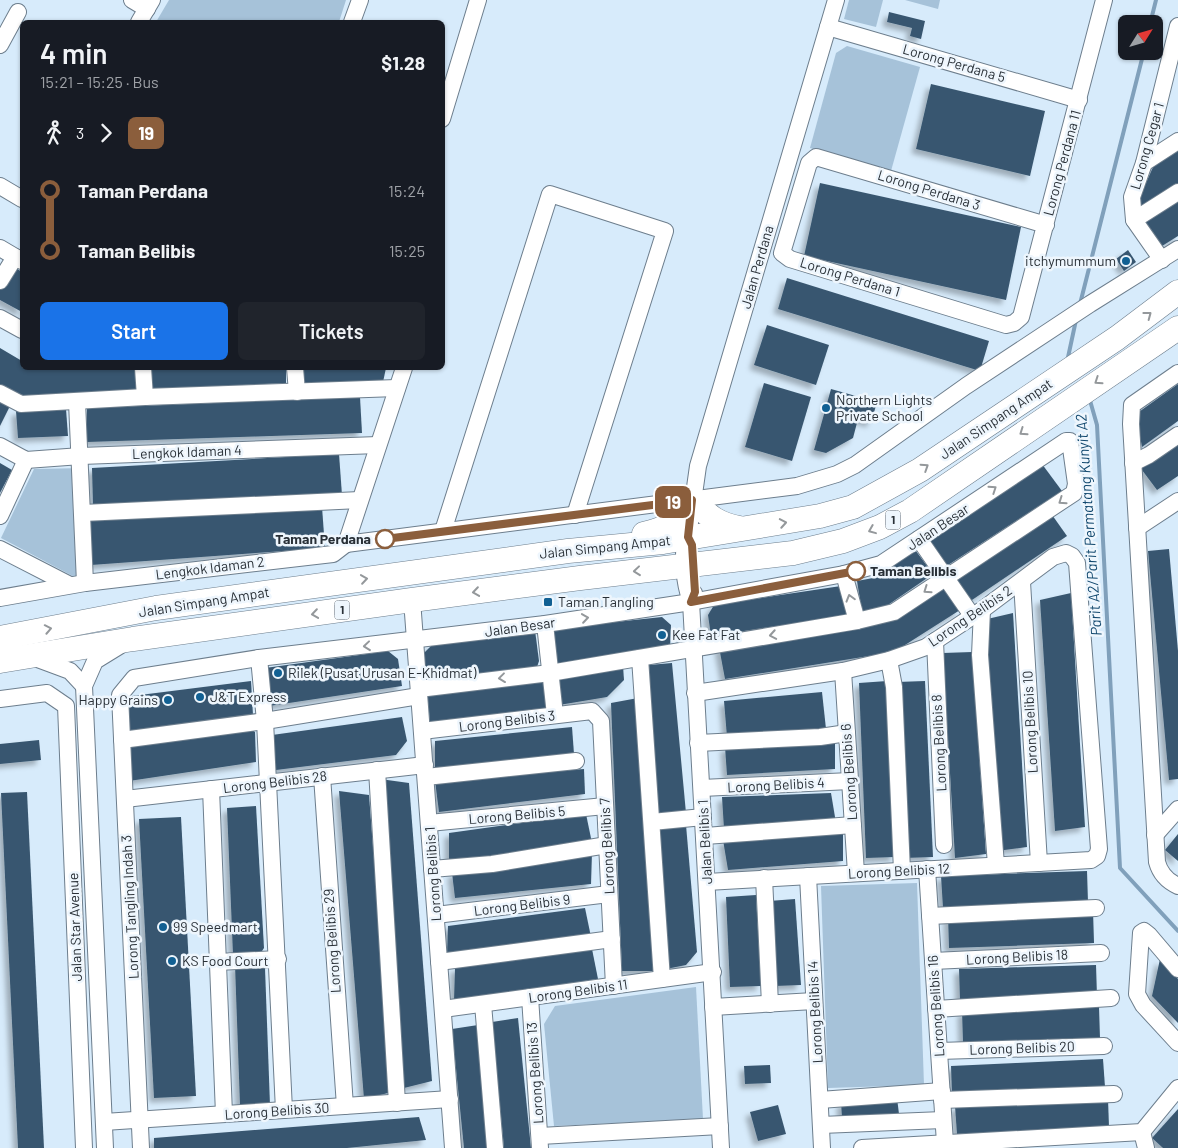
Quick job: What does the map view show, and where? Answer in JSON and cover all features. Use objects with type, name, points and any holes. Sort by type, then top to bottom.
[{"type":"highway","name":"Jalan Simpang Ampat","points":[[0,638],[156,608],[568,551],[664,542],[820,516],[853,507],[920,470],[1117,338],[1178,292]]},
{"type":"highway","name":"Jalan Simpang Ampat","points":[[0,661],[133,639],[412,600],[793,553],[843,541],[880,527],[910,511],[1063,404],[1178,328]]},
{"type":"highway","points":[[568,551],[662,530],[675,522],[681,511],[692,500],[710,518],[720,524],[746,529]]},
{"type":"street","points":[[132,0],[146,10]]},
{"type":"street","points":[[353,20],[360,0]]},
{"type":"street","points":[[445,109],[478,0]]},
{"type":"street","name":"Jalan Perdana","points":[[688,537],[698,466],[836,0]]},
{"type":"street","name":"Lorong Perdana 11","points":[[1014,323],[1021,317],[1104,0]]},
{"type":"street","points":[[0,45],[18,12]]},
{"type":"street","name":"Lorong Cegar 1","points":[[1134,220],[1132,197],[1144,164],[1178,26]]},
{"type":"street","name":"Lorong Perdana 5","points":[[828,27],[1079,100]]},
{"type":"street","points":[[1144,164],[1178,141]]},
{"type":"street","name":"Lorong Perdana 3","points":[[812,158],[822,158],[1046,225]]},
{"type":"street","name":"Lorong Perdana 1","points":[[812,158],[782,253],[785,257],[1006,325],[1014,323]]},
{"type":"street","points":[[0,186],[20,198]]},
{"type":"street","points":[[1162,260],[1134,220],[1178,192]]},
{"type":"street","points":[[443,531],[550,194],[665,231],[575,515]]},
{"type":"street","points":[[0,248],[19,259],[0,282]]},
{"type":"street","name":"Lengkok Idaman 2","points":[[0,598],[78,584],[333,554],[346,544],[797,486],[838,474],[855,465],[966,386],[1090,304],[1178,249]]},
{"type":"street","points":[[0,318],[20,329]]},
{"type":"street","points":[[143,370],[145,397]]},
{"type":"street","points":[[295,370],[297,392]]},
{"type":"street","points":[[346,544],[403,370]]},
{"type":"street","points":[[1178,373],[1132,405],[1133,463],[1155,834],[1160,870],[1166,878],[1178,886]]},
{"type":"street","points":[[0,392],[21,404],[145,397],[397,388]]},
{"type":"street","points":[[0,549],[78,584],[83,513],[77,402]]},
{"type":"street","points":[[1133,463],[1178,435]]},
{"type":"street","name":"Jalan Besar","points":[[120,695],[134,678],[259,658],[416,641],[545,624],[691,602],[844,574],[881,564],[1066,441],[1070,441],[1076,484],[1074,492],[945,577]]},
{"type":"street","name":"Lengkok Idaman 4","points":[[26,460],[81,456],[378,445]]},
{"type":"street","points":[[0,446],[26,460],[2,508]]},
{"type":"street","points":[[83,513],[360,500]]},
{"type":"street","points":[[1137,528],[1178,501]]},
{"type":"street","name":"Jalan Belibis 1","points":[[688,537],[692,545],[690,565],[695,592],[691,602],[695,649],[695,693],[713,972],[713,1006],[721,1148]]},
{"type":"street","points":[[919,539],[945,577],[977,614],[996,865]]},
{"type":"street","name":"Lorong Belibis 2","points":[[695,693],[843,672],[889,660],[926,647],[977,614],[1053,557],[1066,553],[1072,556],[1078,572],[1099,849],[1097,856],[1091,860]]},
{"type":"street","points":[[844,574],[857,621]]},
{"type":"street","points":[[122,740],[265,721],[419,692],[640,658],[857,621],[894,612],[945,577]]},
{"type":"street","name":"Lorong Belibis 10","points":[[1022,582],[1039,863]]},
{"type":"street","name":"Lorong Belibis 1","points":[[412,600],[453,1148]]},
{"type":"street","points":[[545,624],[555,715]]},
{"type":"street","points":[[105,1148],[84,686],[95,661],[109,650],[133,639]]},
{"type":"street","name":"Lorong Belibis 8","points":[[934,641],[944,845]]},
{"type":"street","points":[[28,656],[70,671],[84,686]]},
{"type":"street","points":[[259,658],[265,721],[284,1110]]},
{"type":"street","points":[[640,658],[662,979]]},
{"type":"street","points":[[889,660],[894,687],[902,871]]},
{"type":"street","name":"Lorong Belibis 6","points":[[843,672],[856,873]]},
{"type":"street","name":"Jalan Star Avenue","points":[[0,699],[47,693],[66,706],[84,1148]]},
{"type":"street","name":"Lorong Tangling Indah 3","points":[[120,695],[141,1148]]},
{"type":"street","name":"Lorong Belibis 3","points":[[422,731],[592,711]]},
{"type":"street","name":"Lorong Belibis 7","points":[[592,711],[601,721],[614,986]]},
{"type":"street","points":[[698,743],[820,737],[847,733]]},
{"type":"street","name":"Lorong Belibis 28","points":[[125,799],[377,770],[425,771],[576,761]]},
{"type":"street","points":[[377,770],[397,1103]]},
{"type":"street","name":"Lorong Belibis 29","points":[[322,776],[345,1106]]},
{"type":"street","name":"Lorong Belibis 4","points":[[702,788],[850,781]]},
{"type":"street","points":[[211,789],[224,1114]]},
{"type":"street","name":"Lorong Belibis 5","points":[[429,823],[605,806]]},
{"type":"street","points":[[1155,834],[1178,809]]},
{"type":"street","points":[[652,822],[703,817]]},
{"type":"street","points":[[705,836],[853,825]]},
{"type":"street","points":[[432,870],[492,864],[607,845]]},
{"type":"street","name":"Lorong Belibis 12","points":[[707,882],[1091,860]]},
{"type":"street","name":"Lorong Belibis 16","points":[[927,869],[945,1143]]},
{"type":"street","name":"Lorong Belibis 14","points":[[808,876],[822,1148]]},
{"type":"street","points":[[764,878],[770,1004]]},
{"type":"street","name":"Lorong Belibis 9","points":[[436,915],[609,894]]},
{"type":"street","points":[[930,916],[1096,908]]},
{"type":"street","points":[[75,919],[95,919]]},
{"type":"street","points":[[1178,969],[1144,931],[1140,933],[1137,994],[1143,1006],[1178,1043]]},
{"type":"street","points":[[439,962],[612,939]]},
{"type":"street","name":"Lorong Belibis 18","points":[[933,961],[1101,953]]},
{"type":"street","points":[[218,962],[278,959]]},
{"type":"street","name":"Lorong Belibis 11","points":[[443,1009],[713,972]]},
{"type":"street","name":"Lorong Belibis 13","points":[[530,997],[540,1142]]},
{"type":"street","points":[[936,1009],[1111,998]]},
{"type":"street","points":[[713,1006],[814,1001]]},
{"type":"street","points":[[483,1004],[495,1148]]},
{"type":"street","name":"Lorong Belibis 20","points":[[939,1051],[1104,1046]]},
{"type":"street","points":[[862,1148],[945,1143],[972,1145],[1048,1143],[1142,1132],[1178,1088]]},
{"type":"street","points":[[820,1100],[942,1096],[1114,1094]]},
{"type":"street","name":"Lorong Belibis 30","points":[[104,1122],[450,1099]]},
{"type":"street","points":[[821,1125],[944,1120]]},
{"type":"street","points":[[540,1142],[720,1126]]},
{"type":"street","points":[[1142,1132],[1146,1148]]},
{"type":"shaded area","points":[[169,0],[346,0],[340,20],[157,20]]},
{"type":"shaded area","points":[[849,0],[883,0],[876,27],[844,19]]},
{"type":"shaded area","points":[[905,0],[940,0],[938,9]]},
{"type":"shaded area","points":[[847,46],[920,67],[891,171],[810,148],[836,53]]},
{"type":"shaded area","points":[[85,468],[84,582],[1,538],[34,469]]},
{"type":"shaded area","points":[[917,883],[924,1085],[828,1088],[821,886]]},
{"type":"shaded area","points":[[696,987],[703,1119],[554,1126],[544,1024],[555,1006]]},
{"type":"building","points":[[889,12],[925,21],[921,39],[910,36],[912,28],[887,22]]},
{"type":"building","points":[[931,84],[1045,111],[1030,176],[916,149]]},
{"type":"building","points":[[1178,150],[1178,187],[1141,211],[1137,203],[1154,165]]},
{"type":"building","points":[[820,183],[1021,227],[1006,300],[804,256]]},
{"type":"building","points":[[1178,198],[1178,236],[1162,246],[1145,221]]},
{"type":"building","name":"itchymummum","points":[[1128,250],[1136,262],[1124,271],[1116,259]]},
{"type":"building","points":[[13,266],[20,271],[20,311],[0,300],[0,289]]},
{"type":"building","points":[[787,278],[989,341],[980,371],[778,309]]},
{"type":"building","points":[[767,325],[829,345],[816,385],[754,365]]},
{"type":"building","points":[[0,348],[20,360],[20,370],[136,370],[138,390],[18,397],[0,386]]},
{"type":"building","points":[[150,370],[286,370],[286,383],[152,389]]},
{"type":"building","points":[[302,370],[386,370],[383,382],[303,385]]},
{"type":"building","points":[[764,383],[811,397],[792,461],[745,447]]},
{"type":"building","points":[[1178,384],[1178,421],[1142,447],[1136,414]]},
{"type":"building","points":[[831,389],[877,402],[871,423],[858,419],[853,438],[826,453],[814,450]]},
{"type":"building","points":[[360,397],[362,433],[87,442],[87,408]]},
{"type":"building","points":[[0,398],[11,404],[0,426]]},
{"type":"building","points":[[66,409],[68,436],[18,438],[16,411]]},
{"type":"building","points":[[1178,439],[1178,476],[1157,490],[1139,466]]},
{"type":"building","points":[[339,454],[342,495],[93,505],[92,468]]},
{"type":"building","points":[[0,463],[12,470],[0,493]]},
{"type":"building","points":[[1042,464],[1062,491],[945,567],[927,541]]},
{"type":"building","points":[[322,507],[325,548],[91,565],[89,518]]},
{"type":"building","points":[[1050,512],[1067,536],[969,602],[953,578]]},
{"type":"building","points":[[1169,549],[1178,651],[1178,779],[1169,780],[1148,551]]},
{"type":"building","points":[[916,551],[933,574],[885,607],[862,611],[857,581],[873,578]]},
{"type":"building","points":[[943,585],[960,610],[894,652],[725,679],[719,647],[894,615]]},
{"type":"building","points":[[841,586],[850,615],[711,636],[708,615],[714,605]]},
{"type":"building","points":[[1071,593],[1085,827],[1055,831],[1040,600]]},
{"type":"building","points":[[1013,613],[1027,847],[997,851],[983,620]]},
{"type":"building","points":[[662,617],[671,625],[670,649],[554,664],[550,629]]},
{"type":"building","points":[[535,630],[539,661],[537,667],[425,679],[422,655],[431,646]]},
{"type":"building","points":[[388,651],[398,659],[402,686],[269,706],[265,668]]},
{"type":"building","points":[[972,652],[986,854],[955,858],[943,653]]},
{"type":"building","points":[[672,663],[686,813],[657,816],[649,665]]},
{"type":"building","points":[[623,666],[624,680],[607,697],[559,705],[556,675]]},
{"type":"building","points":[[547,675],[550,708],[430,722],[427,691]]},
{"type":"building","points":[[251,681],[253,715],[128,733],[126,706],[132,696]]},
{"type":"building","points":[[887,681],[895,857],[866,858],[859,683]]},
{"type":"building","points":[[925,681],[933,857],[904,858],[897,682]]},
{"type":"building","points":[[822,692],[826,729],[727,737],[724,701]]},
{"type":"building","points":[[638,698],[656,971],[622,971],[611,703]]},
{"type":"building","points":[[402,717],[407,741],[396,755],[276,770],[272,735]]},
{"type":"building","points":[[572,727],[574,754],[435,775],[435,741]]},
{"type":"building","points":[[249,728],[255,732],[256,762],[129,781],[128,745]]},
{"type":"building","points":[[39,740],[41,760],[0,764],[0,744]]},
{"type":"building","points":[[835,740],[835,769],[727,775],[725,747]]},
{"type":"building","points":[[584,769],[585,794],[439,812],[435,781]]},
{"type":"building","points":[[380,779],[409,783],[432,1081],[404,1088]]},
{"type":"building","points":[[339,791],[369,795],[392,1092],[364,1099]]},
{"type":"building","points":[[27,792],[44,1148],[18,1148],[1,793]]},
{"type":"building","points":[[831,793],[836,823],[724,829],[722,797]]},
{"type":"building","points":[[256,806],[264,948],[260,954],[233,955],[227,808]]},
{"type":"building","points":[[586,814],[592,843],[449,865],[449,833]]},
{"type":"building","points":[[181,817],[196,1096],[154,1098],[139,819]]},
{"type":"building","points":[[686,825],[697,952],[686,965],[666,969],[658,826]]},
{"type":"building","points":[[843,832],[843,861],[728,870],[723,840]]},
{"type":"building","points":[[1178,834],[1178,861],[1165,850]]},
{"type":"building","points":[[592,853],[591,884],[455,898],[452,873]]},
{"type":"building","points":[[1087,871],[1088,903],[943,908],[941,876]]},
{"type":"building","points":[[756,895],[761,986],[730,987],[726,897]]},
{"type":"building","points":[[795,899],[801,985],[775,986],[769,901]]},
{"type":"building","points":[[585,908],[591,937],[447,955],[448,926]]},
{"type":"building","points":[[1093,911],[1094,943],[949,948],[948,916]]},
{"type":"building","points":[[592,949],[598,979],[454,1000],[455,968]]},
{"type":"building","points":[[1160,959],[1178,979],[1178,1023],[1152,996]]},
{"type":"building","points":[[261,964],[265,968],[270,1105],[240,1105],[235,965]]},
{"type":"building","points":[[1096,965],[1097,997],[960,1001],[959,969]]},
{"type":"building","points":[[1099,1007],[1100,1039],[963,1043],[962,1011]]},
{"type":"building","points":[[518,1018],[531,1148],[504,1148],[492,1022]]},
{"type":"building","points":[[478,1025],[490,1148],[464,1148],[452,1029]]},
{"type":"building","points":[[1103,1059],[1105,1087],[952,1094],[951,1066]]},
{"type":"building","points":[[770,1065],[771,1083],[745,1084],[744,1066]]},
{"type":"building","points":[[897,1098],[899,1114],[842,1118],[841,1102]]},
{"type":"building","points":[[1108,1099],[1109,1127],[957,1134],[955,1106]]},
{"type":"building","points":[[778,1105],[786,1134],[758,1141],[750,1112]]},
{"type":"building","points":[[1178,1109],[1178,1148],[1163,1148],[1152,1138]]},
{"type":"building","points":[[419,1117],[426,1140],[347,1148],[154,1148],[154,1138]]},
{"type":"waterway","name":"Parit A2/Parit Permatang Kunyit A2","points":[[1152,15],[1156,0]]},
{"type":"waterway","name":"Parit A2/Parit Permatang Kunyit A2","points":[[1080,304],[1142,60]]},
{"type":"waterway","name":"Parit A2/Parit Permatang Kunyit A2","points":[[1067,362],[1076,320]]},
{"type":"waterway","name":"Parit A2/Parit Permatang Kunyit A2","points":[[1089,397],[1097,425],[1120,868],[1178,931]]},
{"type":"bus line","name":"19","points":[[385,539],[692,500],[688,537],[692,545],[695,592],[691,602],[856,571]]},
{"type":"place","name":"itchymummum","points":[[1126,261]]},
{"type":"place","name":"Northern Lights Private School","points":[[826,408]]},
{"type":"place","name":"Taman Perdana","points":[[385,539]]},
{"type":"place","name":"Taman Belibis","points":[[856,571]]},
{"type":"place","name":"Taman Tangling","points":[[548,602]]},
{"type":"place","name":"Kee Fat Fat","points":[[662,635]]},
{"type":"place","name":"Rilek (Pusat Urusan E-Khidmat)","points":[[278,673]]},
{"type":"place","name":"J&T Express","points":[[200,697]]},
{"type":"place","name":"Happy Grains","points":[[168,700]]},
{"type":"place","name":"99 Speedmart","points":[[163,927]]},
{"type":"place","name":"KS Food Court","points":[[172,961]]}]
